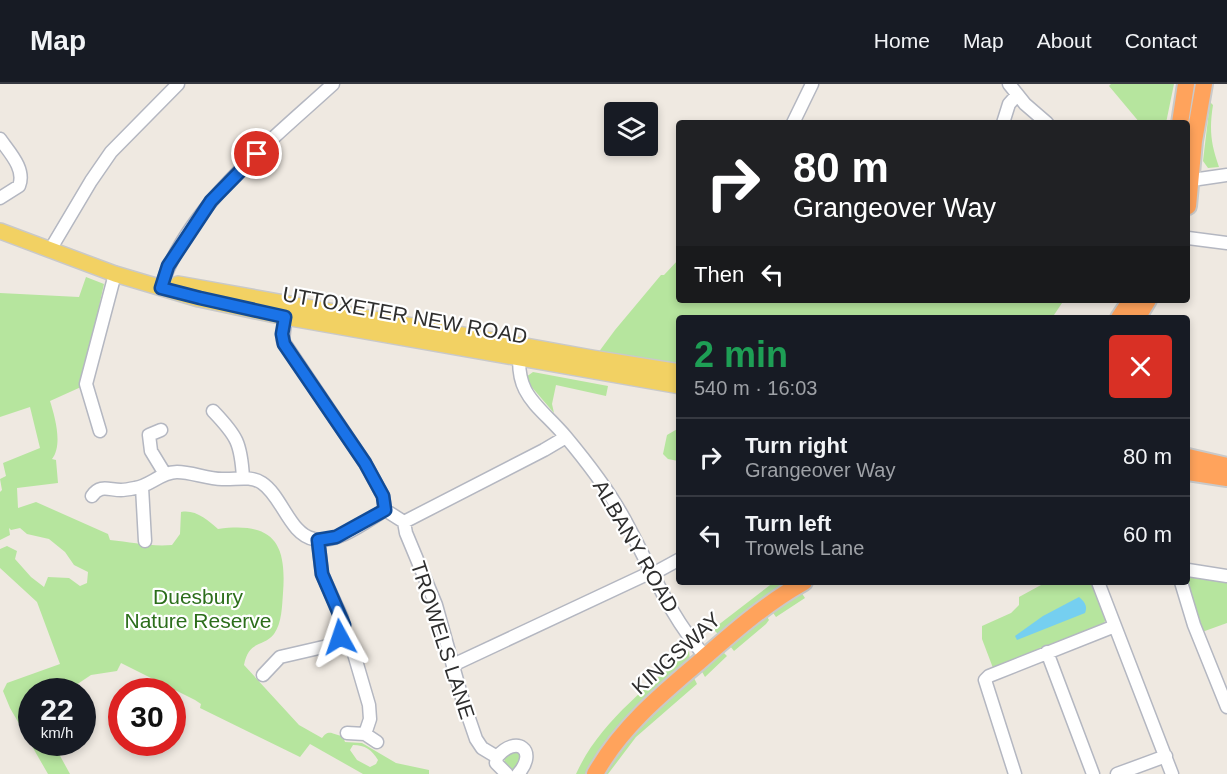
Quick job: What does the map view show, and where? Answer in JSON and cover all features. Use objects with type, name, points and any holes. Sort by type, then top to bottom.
[{"type":"highway","points":[[1180,120],[1186,84]]},
{"type":"highway","points":[[1190,189],[1190,155],[1204,84]]},
{"type":"highway","points":[[1190,457],[1227,466]]},
{"type":"highway","points":[[1190,471],[1227,478]]},
{"type":"highway","name":"KINGSWAY","points":[[595,774],[617,739],[700,650],[799,585]]},
{"type":"main road","name":"UTTOXETER NEW ROAD","points":[[0,231],[120,276],[286,310],[519,352],[676,385]]},
{"type":"main road","name":"UTTOXETER NEW ROAD","points":[[519,352],[676,372]]},
{"type":"street","points":[[50,250],[111,152],[178,84]]},
{"type":"street","points":[[162,285],[171,261],[217,193],[333,84]]},
{"type":"street","points":[[794,120],[812,84]]},
{"type":"street","points":[[1009,84],[1017,95],[1044,120]]},
{"type":"street","points":[[1004,120],[1009,104],[1017,95]]},
{"type":"street","points":[[0,139],[22,177],[19,186],[0,198]]},
{"type":"street","points":[[1191,180],[1227,175]]},
{"type":"street","points":[[1190,238],[1227,243]]},
{"type":"street","points":[[100,431],[86,384],[120,276]]},
{"type":"street","points":[[286,310],[283,341],[365,463],[383,496],[385,510],[404,522],[566,437]]},
{"type":"street","name":"ALBANY ROAD","points":[[519,352],[518,371],[526,392],[566,437],[621,513],[660,592],[700,650]]},
{"type":"street","points":[[212,411],[240,445],[243,478]]},
{"type":"street","points":[[161,430],[147,430],[151,451],[165,474]]},
{"type":"street","points":[[92,496],[103,488],[122,490],[142,487],[165,474],[177,472],[219,479],[255,479],[264,484],[299,531],[309,538],[318,540],[336,537],[385,510]]},
{"type":"street","points":[[142,487],[145,541]]},
{"type":"street","name":"TROWELS LANE","points":[[404,522],[406,533],[436,605],[476,739],[482,748],[497,757],[496,763],[507,774]]},
{"type":"street","points":[[263,675],[280,657],[326,648],[333,645],[340,637],[344,625],[322,574],[318,540]]},
{"type":"street","points":[[453,665],[676,561]]},
{"type":"street","points":[[1190,570],[1227,576]]},
{"type":"street","points":[[1099,585],[1172,774]]},
{"type":"street","points":[[1182,585],[1194,625],[1227,707]]},
{"type":"street","points":[[1015,774],[985,680],[989,676],[1115,626]]},
{"type":"street","points":[[340,637],[352,647],[369,705],[370,719],[365,734]]},
{"type":"street","points":[[1047,652],[1093,774]]},
{"type":"street","points":[[347,733],[365,734],[377,742]]},
{"type":"street","points":[[497,757],[509,747],[517,745],[523,747],[526,758],[524,767],[518,774]]},
{"type":"street","points":[[1118,774],[1166,756]]},
{"type":"green space","points":[[1111,84],[1174,84],[1167,120],[1137,120],[1109,86]]},
{"type":"green space","points":[[1210,102],[1213,105],[1212,137],[1219,167],[1208,168],[1203,161]]},
{"type":"green space","points":[[676,262],[676,303],[1062,303],[1054,315],[676,315],[676,366],[598,353],[661,275],[664,275]]},
{"type":"green space","name":"Duesbury Nature Reserve","points":[[86,277],[104,284],[81,387],[50,401],[58,439],[52,459],[56,460],[58,483],[17,488],[18,508],[36,502],[108,534],[110,540],[149,545],[172,545],[180,534],[181,512],[186,511],[206,519],[218,529],[252,529],[263,532],[272,539],[282,560],[284,575],[281,614],[274,634],[249,651],[244,665],[299,725],[322,738],[327,733],[331,733],[343,736],[345,742],[362,743],[396,763],[429,770],[429,774],[363,774],[310,744],[300,757],[200,708],[201,704],[186,696],[186,678],[151,678],[121,663],[117,671],[91,675],[86,678],[21,678],[60,664],[37,602],[0,568],[0,549],[7,546],[17,551],[15,559],[31,577],[44,587],[48,577],[69,578],[80,586],[87,583],[88,572],[74,565],[65,552],[49,539],[27,534],[20,528],[11,530],[9,528],[10,535],[0,540],[0,492],[2,490],[0,479],[6,476],[3,463],[40,448],[30,407],[0,417],[0,293],[79,297]],"holes":[[[353,745],[365,747],[378,760],[370,767],[357,760],[350,750]]]},
{"type":"green space","points":[[533,372],[608,386],[606,396],[556,385],[552,404],[554,413],[530,385],[526,377]]},
{"type":"green space","points":[[676,430],[676,461],[668,459],[663,454],[667,435]]},
{"type":"green space","points":[[1191,574],[1227,581],[1227,623],[1202,632],[1198,624],[1200,620],[1186,585],[1190,585]]},
{"type":"green space","points":[[770,585],[786,585],[719,635],[713,629]]},
{"type":"green space","points":[[1041,585],[1092,585],[1106,619],[1104,623],[993,668],[982,639],[982,626],[1011,613],[1019,605],[1019,597]]},
{"type":"green space","points":[[801,592],[805,598],[776,617],[771,610]]},
{"type":"green space","points":[[766,615],[769,620],[766,624],[734,651],[730,646]]},
{"type":"green space","points":[[721,650],[727,656],[705,677],[701,670]]},
{"type":"green space","points":[[689,651],[690,660],[647,699],[607,741],[587,774],[576,774],[597,738],[611,722],[641,692]]},
{"type":"green space","points":[[693,676],[697,684],[636,737],[608,774],[600,774],[615,749]]},
{"type":"green space","points":[[18,679],[18,722],[3,691],[7,683]]},
{"type":"green space","points":[[517,749],[521,751],[520,763],[515,769],[510,769],[504,763],[505,757]]},
{"type":"green space","points":[[38,756],[60,756],[70,774],[48,774]]},
{"type":"water","points":[[1079,597],[1085,604],[1085,613],[1017,640],[1015,636],[1043,616]]},
{"type":"route","points":[[257,154],[222,188],[201,214],[168,266],[161,288],[285,317],[282,334],[284,344],[365,463],[383,496],[385,510],[336,537],[318,540],[322,574],[344,625],[340,637]]}]
